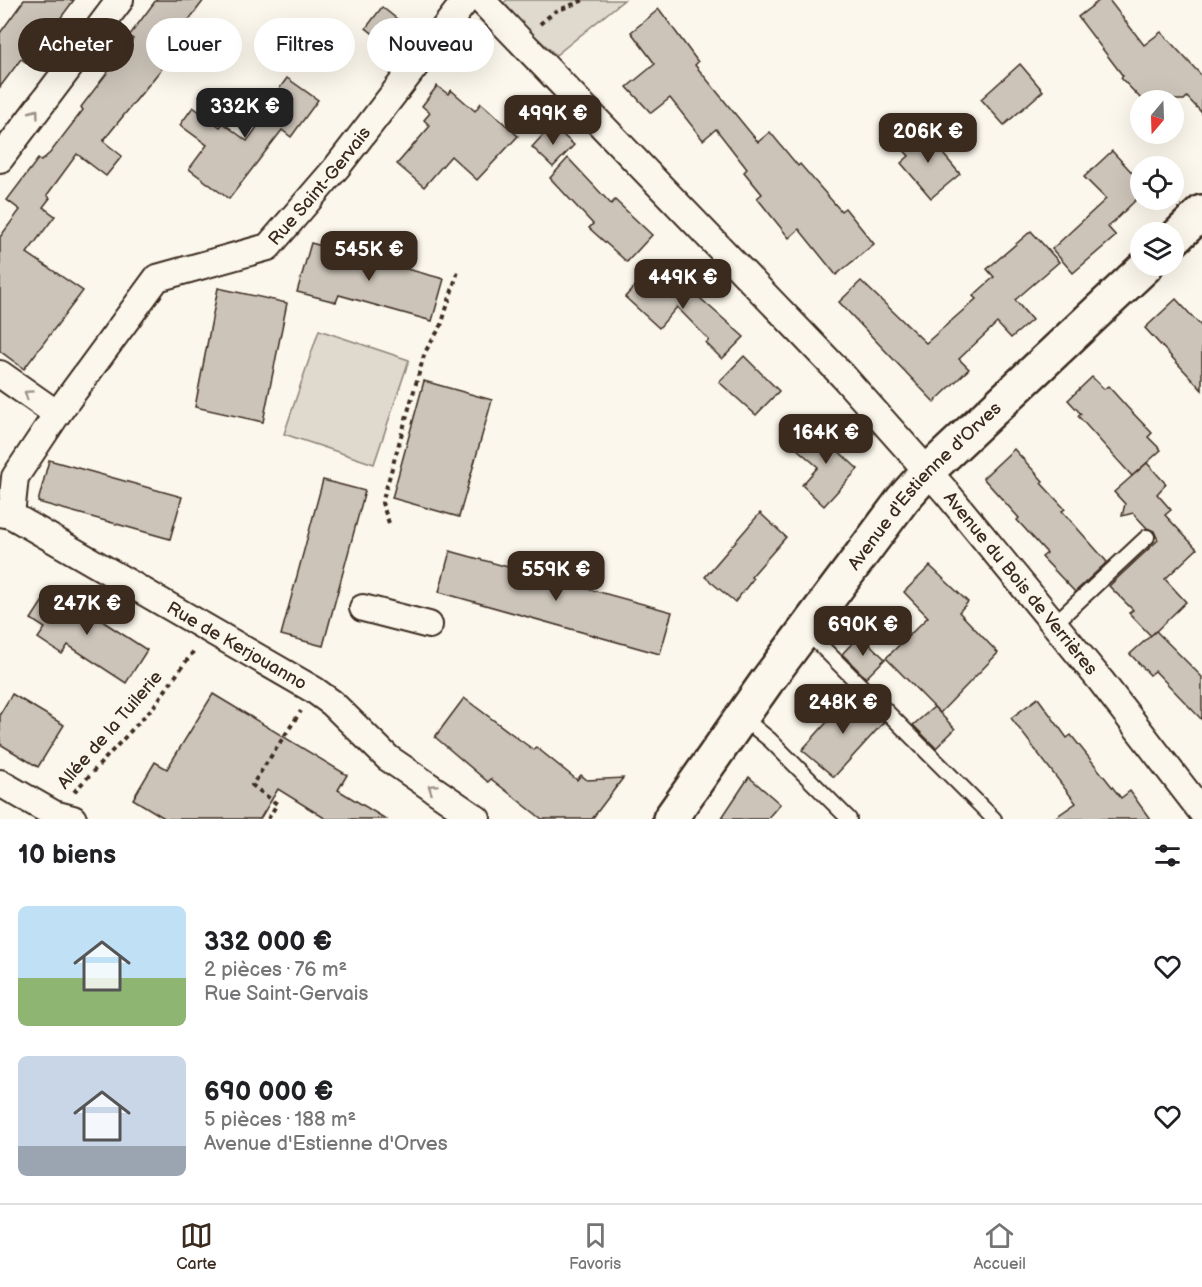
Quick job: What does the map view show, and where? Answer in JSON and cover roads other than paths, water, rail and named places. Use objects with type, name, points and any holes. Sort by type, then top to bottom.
[{"type":"main road","points":[[1184,229],[1202,212]]},
{"type":"main road","name":"Avenue d'Estienne d'Orves","points":[[670,819],[805,630],[886,521],[927,472],[1135,276]]},
{"type":"street","points":[[0,159],[120,0]]},
{"type":"street","name":"Rue Saint-Gervais","points":[[5,514],[15,477],[57,414],[157,278],[268,247],[337,168],[466,0]]},
{"type":"street","name":"Avenue du Bois de Verrières","points":[[481,0],[843,376],[927,472],[1101,681],[1202,812]]},
{"type":"street","points":[[0,374],[57,414]]},
{"type":"street","name":"Rue de Kerjouanno","points":[[5,514],[210,628],[314,690],[332,703],[388,758],[477,819]]},
{"type":"street","points":[[363,608],[429,625]]},
{"type":"street","points":[[0,783],[63,817]]},
{"type":"lane","points":[[1053,625],[1147,537]]},
{"type":"lane","points":[[805,630],[994,819]]},
{"type":"lane","points":[[742,717],[770,740],[849,819]]}]
